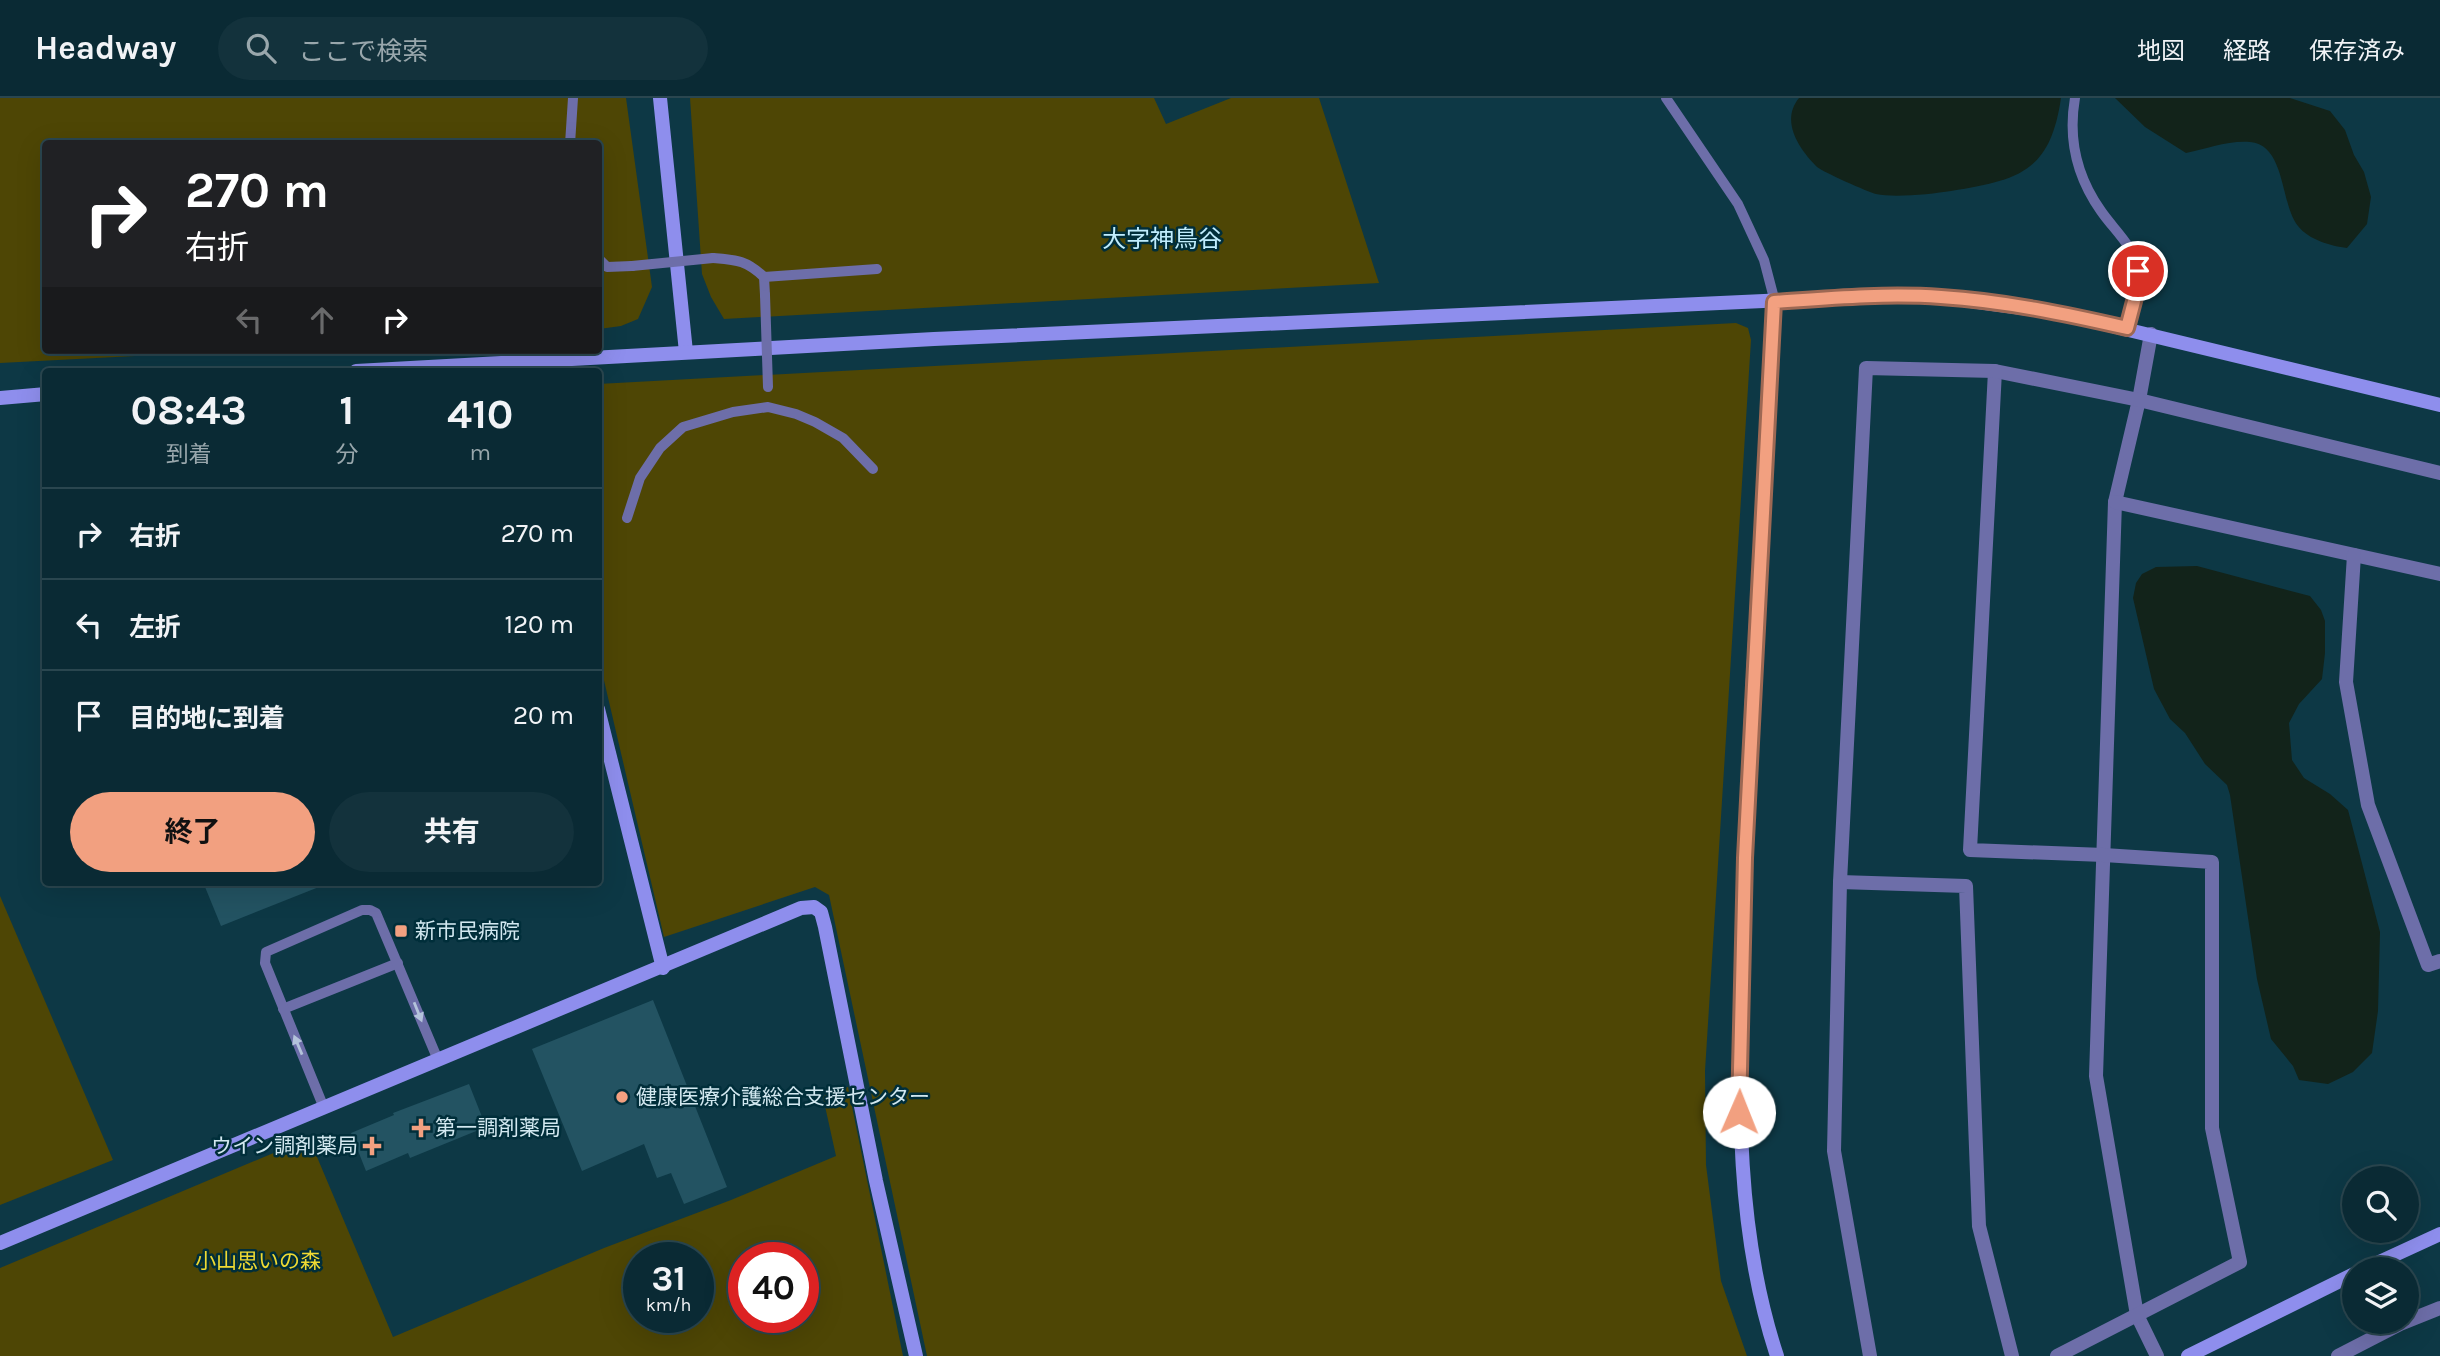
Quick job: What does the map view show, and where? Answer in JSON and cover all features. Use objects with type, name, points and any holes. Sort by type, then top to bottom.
[{"type":"street","points":[[660,98],[686,352]]},
{"type":"street","points":[[474,368],[686,352],[962,337],[1853,297],[1941,297],[2045,310],[2440,405]]},
{"type":"street","points":[[1774,302],[1745,858],[1739,1112],[1743,1187],[1751,1255],[1777,1356]]},
{"type":"street","points":[[2151,334],[2115,502],[2096,1076],[2137,1315],[2157,1356]]},
{"type":"street","points":[[1870,1356],[1834,1151],[1840,882],[1866,368],[1995,371],[2139,400],[2440,473]]},
{"type":"street","points":[[1995,371],[1970,850],[2212,862],[2212,1128],[2240,1262],[2057,1356]]},
{"type":"street","points":[[0,398],[42,394]]},
{"type":"street","points":[[2115,502],[2440,574]]},
{"type":"street","points":[[2354,555],[2346,682],[2368,805],[2428,965],[2440,961]]},
{"type":"street","points":[[602,725],[663,968]]},
{"type":"street","points":[[1840,882],[1966,886],[1979,1226],[2012,1356]]},
{"type":"street","points":[[0,1243],[663,968],[801,908],[814,907],[821,912],[876,1181],[916,1356]]},
{"type":"street","points":[[2392,1257],[2440,1234]]},
{"type":"street","points":[[2189,1356],[2342,1280]]},
{"type":"street","points":[[2419,1316],[2440,1308]]},
{"type":"street","points":[[2338,1356],[2379,1334]]},
{"type":"lane","points":[[570,140],[573,98]]},
{"type":"lane","points":[[1666,98],[1738,204],[1764,260],[1774,302]]},
{"type":"lane","points":[[2075,98],[2073,127],[2077,165],[2099,209],[2127,243],[2138,271],[2138,286],[2127,328]]},
{"type":"lane","points":[[602,262],[607,267],[713,258],[739,260],[752,266],[764,277],[768,407]]},
{"type":"lane","points":[[764,277],[877,269]]},
{"type":"lane","points":[[627,518],[640,478],[660,448],[683,427],[733,412],[768,407],[796,414],[843,439],[873,469]]},
{"type":"lane","points":[[324,1108],[265,963],[267,951],[362,910],[376,913],[438,1060]]},
{"type":"lane","points":[[283,1009],[398,963]]},
{"type":"green space","points":[[0,98],[626,98],[652,287],[638,319],[621,326],[602,329],[602,140],[42,140],[42,354],[174,354],[0,363]]},
{"type":"green space","points":[[690,98],[1154,98],[1166,124],[1231,98],[1319,98],[1379,283],[724,319],[702,274]]},
{"type":"green space","points":[[1736,323],[1748,328],[1751,340],[1705,1071],[1706,1165],[1721,1281],[1747,1356],[927,1356],[829,895],[815,887],[664,937],[602,672],[602,384]]},
{"type":"green space","points":[[0,896],[113,1160],[0,1205]]},
{"type":"green space","name":"小山思いの森","points":[[848,1087],[903,1356],[0,1356],[0,1268],[309,1138],[393,1337],[604,1248],[731,1200],[836,1156],[823,1097],[830,1091]]},
{"type":"shaded area","points":[[1799,98],[2061,98],[2049,143],[2039,157],[2012,177],[1975,187],[1893,196],[1871,192],[1817,167],[1794,134],[1791,116]]},
{"type":"shaded area","points":[[2115,98],[2290,98],[2330,111],[2345,130],[2354,155],[2364,172],[2371,197],[2367,224],[2347,248],[2314,239],[2298,226],[2292,216],[2276,164],[2262,146],[2250,142],[2234,142],[2186,153],[2145,127]]},
{"type":"shaded area","points":[[2197,566],[2310,596],[2321,610],[2325,621],[2322,679],[2299,704],[2289,723],[2292,760],[2304,778],[2330,794],[2348,810],[2380,932],[2378,1011],[2372,1053],[2353,1072],[2328,1084],[2299,1080],[2293,1066],[2271,1039],[2257,979],[2227,785],[2205,764],[2185,733],[2170,719],[2154,689],[2133,598],[2136,583],[2142,574],[2156,567]]},
{"type":"building","points":[[205,886],[321,886],[221,926]]},
{"type":"building","name":"健康医療介護総合支援センター","points":[[653,1000],[727,1187],[684,1204],[671,1173],[657,1178],[644,1144],[582,1171],[532,1049]]},
{"type":"building","points":[[469,1084],[486,1127],[410,1158],[408,1153],[366,1171],[351,1133],[394,1115],[393,1113]]},
{"type":"place","name":"新市民病院","points":[[401,931]]},
{"type":"place","name":"健康医療介護総合支援センター","points":[[622,1097]]},
{"type":"place","name":"第一調剤薬局","points":[[421,1128]]},
{"type":"place","name":"ウイン調剤薬局","points":[[372,1146]]},
{"type":"district","name":"大字神鳥谷","points":[[1162,239]]},
{"type":"route","points":[[1739,1112],[1745,858],[1774,302],[1853,297],[1941,297],[2005,304],[2127,328],[2138,286],[2138,271]]}]
